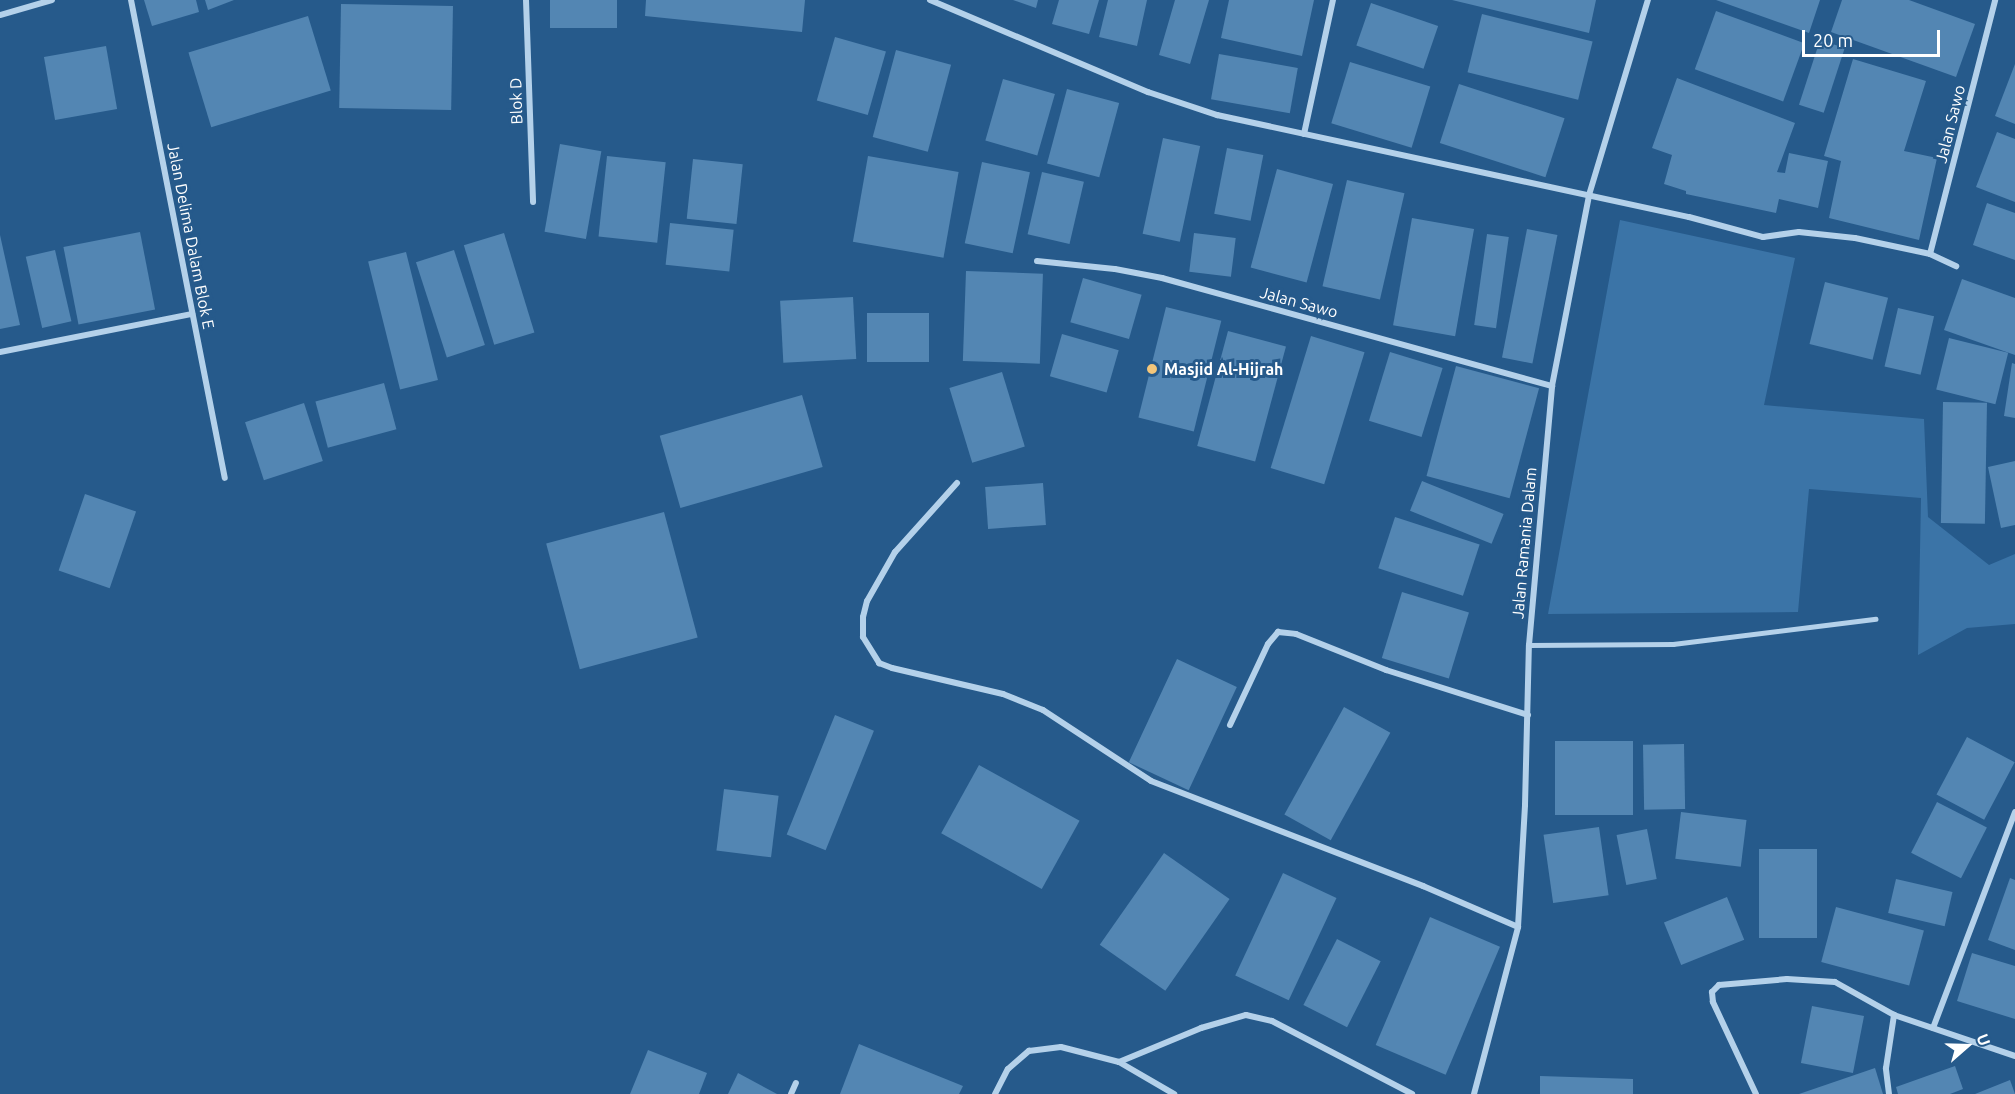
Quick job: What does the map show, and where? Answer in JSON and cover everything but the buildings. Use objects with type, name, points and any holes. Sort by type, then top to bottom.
[{"type":"street","points":[[0,15],[52,0]]},
{"type":"street","name":"Jalan Delima Dalam Blok E","points":[[131,0],[225,478]]},
{"type":"street","name":"Blok D","points":[[526,0],[533,202]]},
{"type":"street","points":[[930,0],[1148,92],[1217,115],[1589,195],[1763,237],[1799,232],[1855,238],[1930,254],[1956,266]]},
{"type":"street","points":[[1304,134],[1333,0]]},
{"type":"street","name":"Jalan Ramania Dalam","points":[[1474,1094],[1518,927],[1529,645],[1552,386],[1589,195],[1648,0]]},
{"type":"street","name":"Jalan Sawo","points":[[1930,254],[1995,0]]},
{"type":"street","name":"Jalan Sawo","points":[[1037,261],[1115,269],[1162,278],[1552,386]]},
{"type":"street","points":[[0,352],[192,314]]},
{"type":"street","points":[[957,483],[895,552],[867,601],[863,617],[863,637],[879,663],[1003,694],[1043,710],[1151,781],[1423,886],[1518,927]]},
{"type":"street","points":[[1230,725],[1268,644],[1278,632],[1296,634],[1386,670],[1528,716]]},
{"type":"street","points":[[1933,1028],[2015,812]]},
{"type":"street","points":[[1756,1094],[1713,1002],[1712,992],[1719,985],[1786,979],[1835,982],[1894,1015],[2015,1056]]},
{"type":"street","points":[[1119,1062],[1201,1028],[1246,1015],[1272,1021],[1412,1094]]},
{"type":"street","points":[[1889,1094],[1886,1068],[1894,1015]]},
{"type":"street","points":[[995,1094],[1008,1069],[1029,1051],[1061,1047],[1119,1062],[1174,1094]]},
{"type":"street","points":[[791,1094],[796,1083]]},
{"type":"lane","points":[[1529,645],[1673,644],[1875,619]]},
{"type":"shaded area","points":[[1620,220],[1795,258],[1764,405],[1924,419],[1928,517],[1989,565],[2015,554],[2015,624],[1967,628],[1918,655],[1921,498],[1809,489],[1798,612],[1548,614]]},
{"type":"place","name":"Masjid Al-Hijrah","points":[[1152,369]]}]
